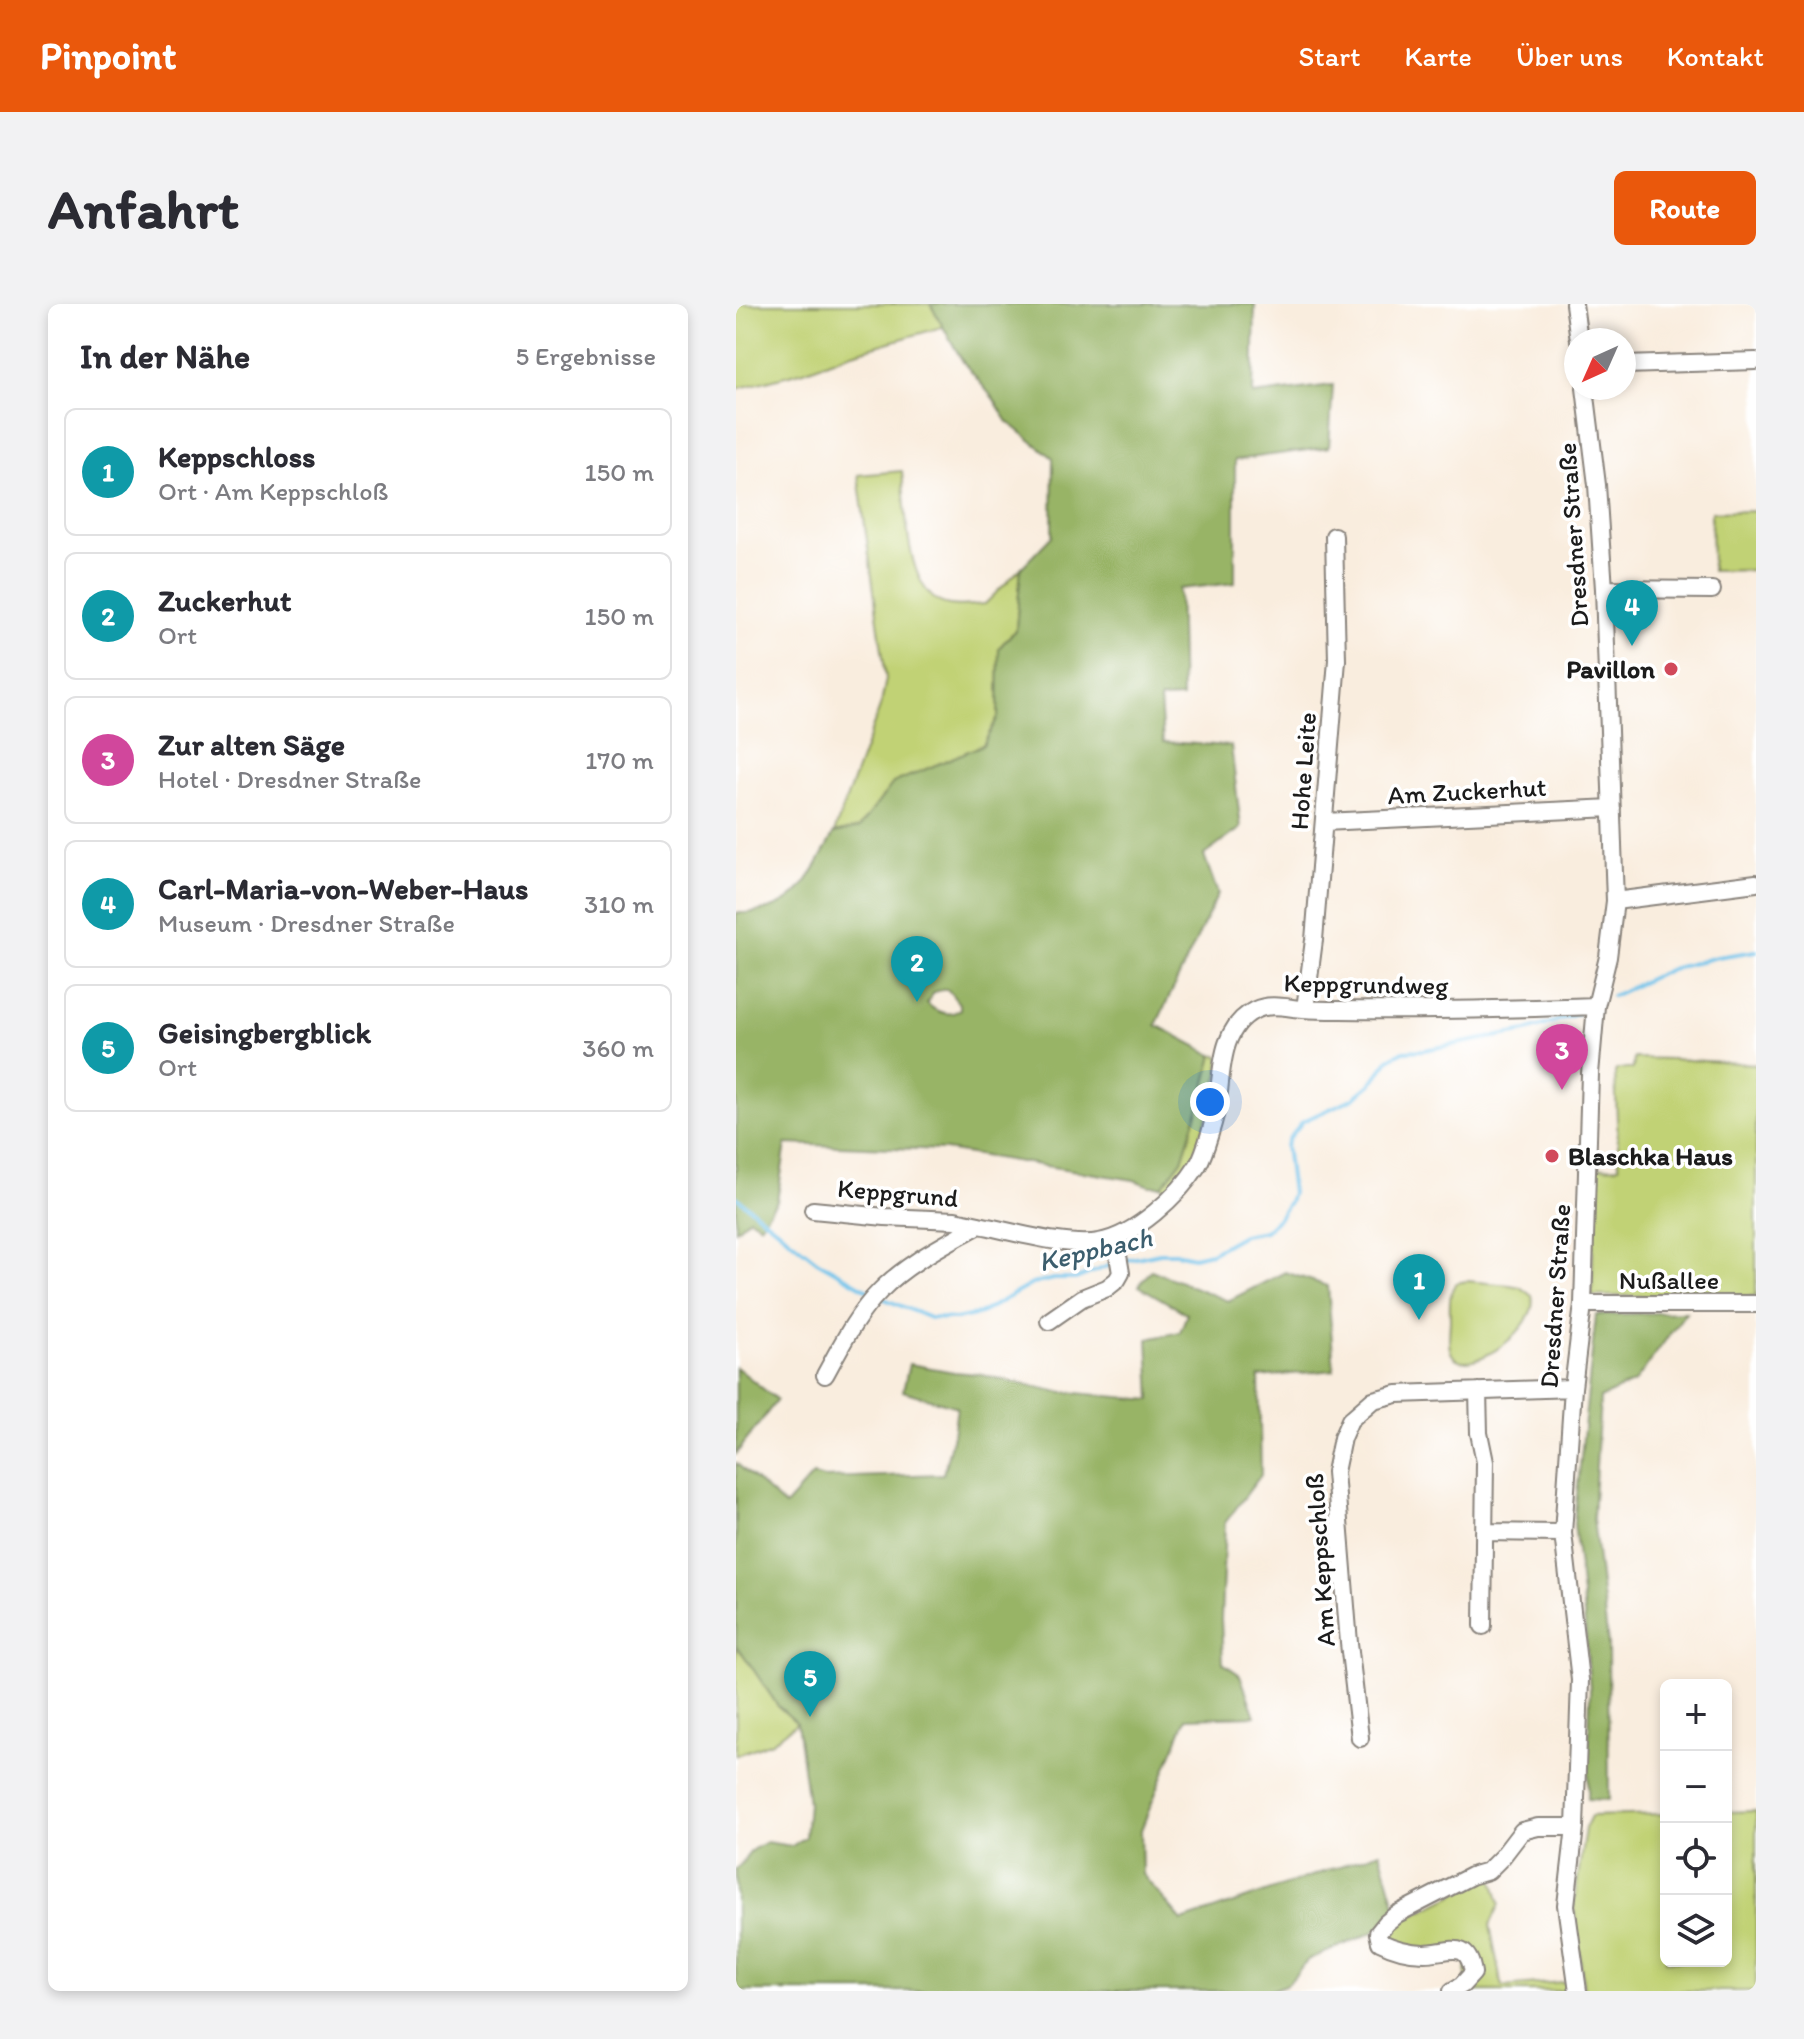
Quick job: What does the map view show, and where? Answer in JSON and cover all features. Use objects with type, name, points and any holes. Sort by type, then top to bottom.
[{"type":"street","points":[[1574,304],[1577,328]]},
{"type":"street","points":[[1636,365],[1756,361]]},
{"type":"street","name":"Dresdner Straße","points":[[1578,1991],[1566,1905],[1575,1827],[1580,1680],[1563,1533],[1573,1388],[1583,1304],[1590,1074],[1596,1006],[1608,957],[1615,901],[1604,589],[1597,485],[1586,400]]},
{"type":"street","name":"Hohe Leite","points":[[1305,1009],[1314,940],[1337,660],[1334,536]]},
{"type":"street","points":[[1604,589],[1712,590]]},
{"type":"street","name":"Am Zuckerhut","points":[[1324,822],[1612,808]]},
{"type":"street","points":[[1615,901],[1756,883]]},
{"type":"street","name":"Keppgrundweg","points":[[1199,1162],[1218,1106],[1226,1046],[1235,1027],[1255,1010],[1269,1006],[1431,1011],[1596,1006]]},
{"type":"street","name":"Keppgrund","points":[[813,1210],[955,1220],[1049,1239],[1116,1244],[1182,1186],[1199,1162]]},
{"type":"street","name":"Keppgrund","points":[[825,1375],[842,1343],[882,1289],[901,1273],[979,1225]]},
{"type":"street","points":[[1049,1321],[1082,1298],[1107,1288],[1117,1280],[1121,1273],[1116,1244]]},
{"type":"street","name":"Nußallee","points":[[1583,1304],[1756,1304]]},
{"type":"street","name":"Am Keppschloß","points":[[1360,1738],[1335,1472],[1342,1438],[1350,1420],[1373,1400],[1397,1394],[1573,1388]]},
{"type":"street","points":[[1478,1391],[1479,1433],[1485,1462],[1483,1626]]},
{"type":"street","points":[[1484,1532],[1563,1533]]},
{"type":"street","points":[[1452,1991],[1473,1973],[1467,1954],[1456,1949],[1428,1953],[1401,1950],[1380,1942],[1378,1933],[1381,1928],[1397,1914],[1471,1876],[1488,1871],[1522,1831],[1538,1827],[1575,1827]]},
{"type":"green space","points":[[736,304],[1021,304],[736,389]]},
{"type":"green space","points":[[930,304],[1255,304],[1253,395],[1333,385],[1329,447],[1235,460],[1235,583],[1179,589],[1182,698],[1160,699],[1163,742],[1231,746],[1241,828],[1204,855],[1218,894],[1156,1025],[1213,1055],[1204,1091],[1182,1160],[1162,1186],[945,1150],[786,1144],[777,1201],[760,1225],[749,1218],[736,1230],[736,913],[757,912],[787,901],[808,879],[834,833],[859,828],[893,783],[983,745],[998,717],[999,648],[1016,629],[1021,568],[1052,536],[1053,458],[1008,422],[963,362]],"holes":[[[948,990],[960,1005],[956,1012],[943,1013],[927,1003],[934,992]]]},
{"type":"green space","points":[[902,471],[909,540],[918,575],[926,589],[936,600],[947,605],[985,604],[1021,568],[1016,629],[999,648],[998,717],[983,745],[893,783],[859,828],[834,833],[881,704],[886,679],[858,475]]},
{"type":"green space","points":[[1756,511],[1756,570],[1712,571],[1711,512]]},
{"type":"green space","points":[[1213,1055],[1220,1057],[1219,1074],[1195,1160],[1167,1192],[1162,1186],[1182,1160]]},
{"type":"green space","points":[[1634,1058],[1756,1064],[1756,1296],[1592,1296],[1595,1168],[1619,1167],[1615,1072],[1617,1069],[1633,1069]]},
{"type":"green space","points":[[1151,1270],[1228,1301],[1285,1272],[1328,1286],[1334,1370],[1259,1377],[1261,1475],[1225,1523],[1221,1619],[1223,1663],[1240,1675],[1255,1716],[1186,1718],[1141,1830],[1142,1874],[1182,1921],[1380,1852],[1397,1911],[1374,1932],[1308,1960],[1288,1984],[1269,1991],[736,1991],[736,1870],[752,1850],[766,1842],[792,1846],[805,1837],[808,1803],[797,1723],[778,1706],[736,1646],[736,1463],[785,1506],[813,1475],[824,1478],[943,1474],[957,1407],[903,1391],[909,1364],[978,1374],[1055,1391],[1151,1400],[1148,1339],[1180,1332],[1187,1314],[1139,1286]]},
{"type":"green space","points":[[1467,1281],[1520,1287],[1532,1296],[1532,1308],[1516,1334],[1503,1345],[1489,1354],[1463,1361],[1454,1357],[1450,1349],[1450,1300],[1456,1283]]},
{"type":"green space","points":[[1686,1312],[1635,1382],[1600,1398],[1593,1518],[1608,1644],[1609,1800],[1588,1799],[1590,1690],[1574,1523],[1596,1315]]},
{"type":"green space","points":[[736,1367],[777,1400],[736,1454]]},
{"type":"green space","points":[[736,1646],[778,1706],[797,1723],[772,1742],[736,1755]]},
{"type":"green space","points":[[1756,1811],[1756,1991],[1584,1991],[1574,1905],[1585,1828],[1591,1816],[1660,1814],[1660,1967],[1732,1967],[1732,1812]]},
{"type":"green space","points":[[1492,1876],[1500,1904],[1490,1925],[1502,1987],[1574,1981],[1575,1991],[1459,1991],[1465,1987],[1468,1951],[1424,1950],[1385,1937],[1385,1932],[1398,1922]]},
{"type":"waterway","name":"Keppbach","points":[[1612,996],[1671,969],[1756,951]]},
{"type":"waterway","name":"Keppbach","points":[[1122,1261],[1160,1253],[1193,1257],[1211,1253],[1243,1235],[1265,1231],[1278,1219],[1292,1193],[1286,1146],[1290,1137],[1303,1121],[1354,1098],[1371,1084],[1389,1059],[1404,1051],[1527,1031],[1577,1014]]},
{"type":"waterway","name":"Keppbach","points":[[736,1197],[817,1261],[871,1292]]},
{"type":"waterway","name":"Keppbach","points":[[882,1298],[930,1318],[956,1319],[979,1314],[1032,1284],[1053,1279],[1076,1279],[1113,1264]]},
{"type":"place","name":"Carl-Maria-von-Weber-Haus","points":[[1632,646]]},
{"type":"place","name":"Pavillon","points":[[1671,669]]},
{"type":"place","name":"Zuckerhut","points":[[917,1002]]},
{"type":"place","name":"Zur alten Säge","points":[[1562,1090]]},
{"type":"place","name":"Blaschka Haus","points":[[1552,1156]]},
{"type":"place","name":"Keppschloss","points":[[1419,1320]]},
{"type":"place","name":"Geisingbergblick","points":[[810,1717]]}]
